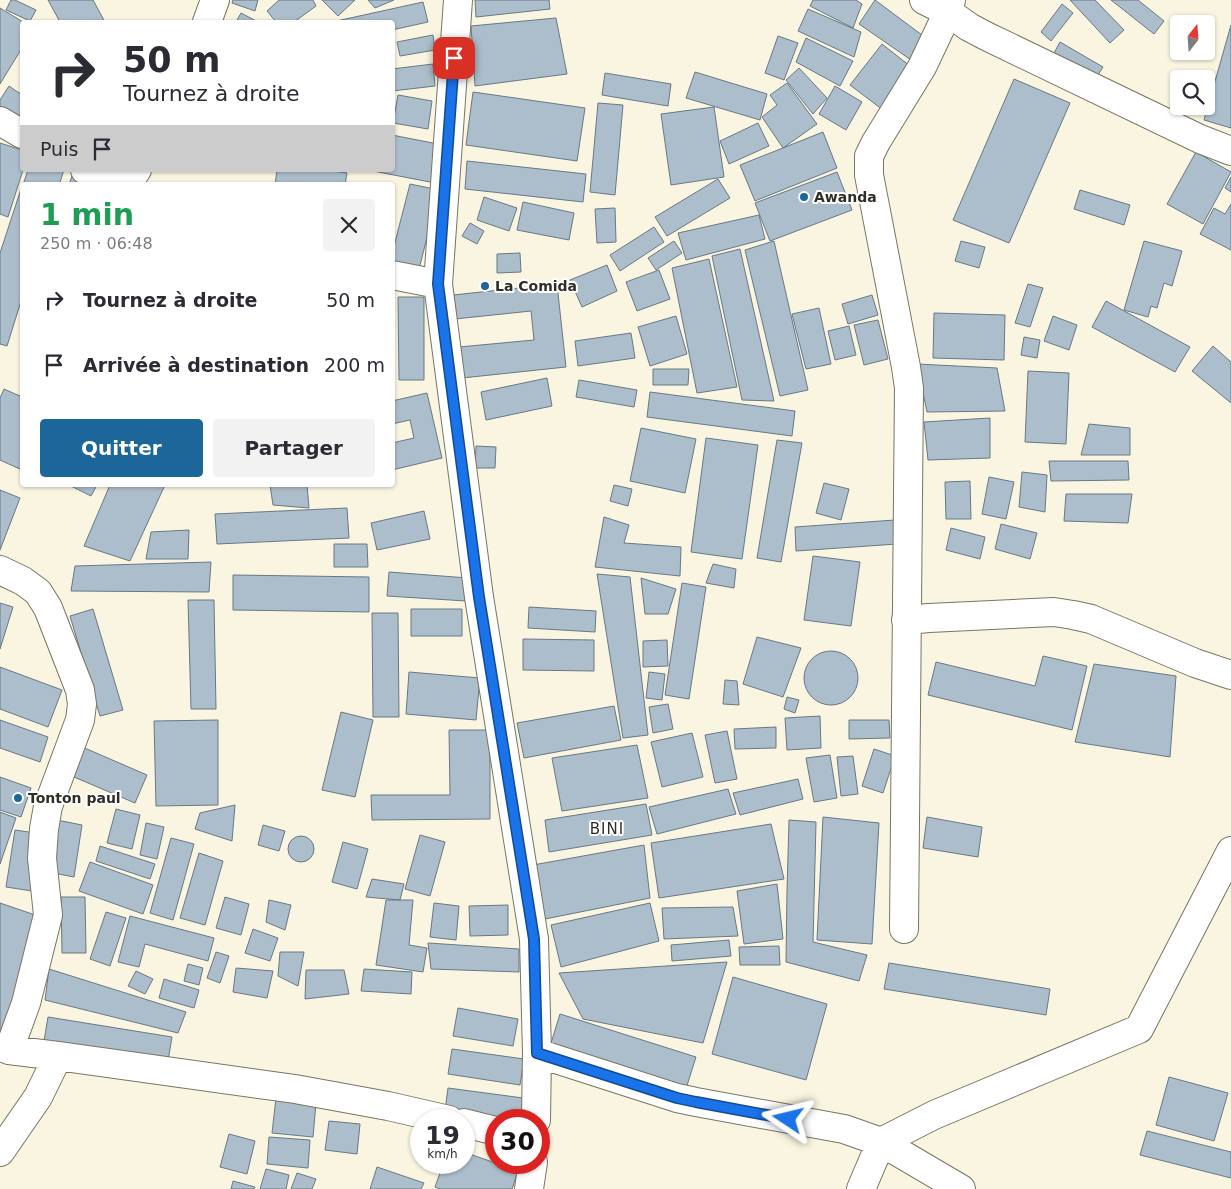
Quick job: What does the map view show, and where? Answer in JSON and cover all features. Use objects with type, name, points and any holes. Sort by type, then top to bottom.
[{"type":"street","points":[[208,20],[215,0]]},
{"type":"street","points":[[458,0],[438,284],[479,597],[534,939],[537,1053],[536,1109]]},
{"type":"street","points":[[924,0],[950,6],[969,27],[986,36],[1231,151]]},
{"type":"street","points":[[904,929],[909,388],[869,175],[868,156],[922,67],[950,6]]},
{"type":"street","points":[[0,121],[20,133]]},
{"type":"street","points":[[89,172],[107,182]]},
{"type":"street","points":[[395,276],[438,284]]},
{"type":"street","points":[[0,570],[23,581],[38,592],[48,608],[80,690],[82,704],[80,720],[48,806],[44,829],[42,858],[48,915],[26,1003],[4,1049],[295,1089],[410,1111]]},
{"type":"street","points":[[906,620],[1054,612],[1073,615],[1091,619],[1195,663],[1231,675]]},
{"type":"street","points":[[861,1189],[881,1142],[934,1115],[1139,1029],[1231,851]]},
{"type":"street","points":[[537,1053],[677,1098],[844,1129],[881,1142],[961,1189]]},
{"type":"street","points":[[0,1152],[38,1097],[58,1056]]},
{"type":"street","points":[[530,1189],[532,1174]]},
{"type":"building","points":[[11,0],[15,0],[36,10],[31,20],[28,20],[6,10]]},
{"type":"building","points":[[48,0],[93,0],[104,20],[59,20]]},
{"type":"building","points":[[233,0],[258,0],[255,11],[232,3]]},
{"type":"building","points":[[279,0],[313,0],[316,6],[297,20],[274,20],[267,11]]},
{"type":"building","points":[[322,0],[355,0],[338,16]]},
{"type":"building","points":[[368,0],[394,0],[375,8]]},
{"type":"building","points":[[475,0],[549,0],[550,9],[476,17]]},
{"type":"building","points":[[813,0],[856,0],[862,4],[853,28],[810,6]]},
{"type":"building","points":[[875,0],[926,38],[914,62],[859,24]]},
{"type":"building","points":[[1070,0],[1095,0],[1124,30],[1110,43]]},
{"type":"building","points":[[1111,0],[1138,0],[1164,21],[1154,34]]},
{"type":"building","points":[[423,2],[428,22],[395,29],[395,20],[341,20]]},
{"type":"building","points":[[1062,4],[1073,13],[1051,41],[1041,32]]},
{"type":"building","points":[[0,8],[20,20],[20,51],[0,84]]},
{"type":"building","points":[[808,9],[861,32],[854,57],[798,31]]},
{"type":"building","points":[[241,13],[254,20],[237,20]]},
{"type":"building","points":[[556,18],[567,74],[475,86],[471,26]]},
{"type":"building","points":[[1231,25],[1231,128],[1204,120],[1205,115],[1215,115],[1215,81]]},
{"type":"building","points":[[433,35],[435,50],[400,56],[397,42]]},
{"type":"building","points":[[778,36],[798,43],[784,80],[765,73]]},
{"type":"building","points":[[806,38],[853,61],[840,86],[796,62]]},
{"type":"building","points":[[1060,42],[1103,67],[1096,78],[1054,53]]},
{"type":"building","points":[[882,44],[915,70],[883,110],[850,85]]},
{"type":"building","points":[[433,64],[435,86],[395,91],[395,69]]},
{"type":"building","points":[[799,68],[827,98],[813,114],[786,80]]},
{"type":"building","points":[[695,72],[767,94],[760,120],[686,98]]},
{"type":"building","points":[[605,73],[671,84],[668,106],[602,95]]},
{"type":"building","points":[[1014,79],[1070,103],[1009,243],[953,220]]},
{"type":"building","points":[[787,83],[817,124],[783,148],[762,117],[777,105],[770,95]]},
{"type":"building","points":[[9,86],[20,94],[20,123],[0,109],[0,100]]},
{"type":"building","points":[[835,86],[862,102],[846,130],[819,114]]},
{"type":"building","points":[[473,92],[585,108],[577,161],[466,145]]},
{"type":"building","points":[[398,95],[432,101],[428,129],[395,123]]},
{"type":"building","points":[[598,103],[623,105],[615,195],[590,192]]},
{"type":"building","points":[[714,107],[724,177],[671,185],[661,114]]},
{"type":"building","points":[[758,123],[769,146],[729,164],[720,141]]},
{"type":"building","points":[[823,132],[837,168],[755,201],[740,165]]},
{"type":"building","points":[[395,136],[443,145],[435,183],[378,172],[395,172]]},
{"type":"building","points":[[0,143],[20,149],[20,172],[22,172],[8,217],[0,214]]},
{"type":"building","points":[[1196,152],[1231,172],[1203,224],[1167,204]]},
{"type":"building","points":[[467,161],[586,174],[583,202],[465,189]]},
{"type":"building","points":[[27,172],[63,172],[60,182],[24,182]]},
{"type":"building","points":[[277,172],[347,173],[346,182],[275,182]]},
{"type":"building","points":[[837,172],[852,210],[770,241],[755,203]]},
{"type":"building","points":[[72,176],[90,181],[90,182],[70,182]]},
{"type":"building","points":[[1231,177],[1231,192],[1225,188]]},
{"type":"building","points":[[718,179],[730,198],[667,236],[655,217]]},
{"type":"building","points":[[410,184],[439,190],[417,277],[395,273],[395,242]]},
{"type":"building","points":[[1080,190],[1130,205],[1124,225],[1074,209]]},
{"type":"building","points":[[20,192],[20,304],[7,346],[0,344],[0,253]]},
{"type":"building","points":[[484,197],[517,208],[509,231],[477,220]]},
{"type":"building","points":[[523,202],[574,213],[569,240],[517,230]]},
{"type":"building","points":[[1231,204],[1231,250],[1200,234],[1214,208],[1225,214]]},
{"type":"building","points":[[615,208],[616,242],[597,243],[595,209]]},
{"type":"building","points":[[759,215],[765,239],[686,260],[678,233]]},
{"type":"building","points":[[470,223],[484,231],[477,244],[462,236]]},
{"type":"building","points":[[654,227],[664,242],[620,271],[610,255]]},
{"type":"building","points":[[674,241],[682,253],[656,270],[648,258]]},
{"type":"building","points":[[774,241],[808,390],[780,396],[745,250]]},
{"type":"building","points":[[961,241],[985,247],[979,268],[955,261]]},
{"type":"building","points":[[1144,241],[1182,251],[1172,286],[1164,283],[1157,308],[1151,306],[1148,317],[1124,310]]},
{"type":"building","points":[[740,249],[774,401],[742,400],[712,256]]},
{"type":"building","points":[[520,253],[521,272],[497,273],[497,254]]},
{"type":"building","points":[[709,259],[737,387],[697,393],[672,268]]},
{"type":"building","points":[[607,265],[617,291],[582,307],[570,280]]},
{"type":"building","points":[[659,270],[670,299],[637,311],[626,282]]},
{"type":"building","points":[[557,284],[566,367],[462,378],[459,347],[534,340],[531,311],[455,319],[453,295]]},
{"type":"building","points":[[1028,284],[1043,288],[1030,327],[1015,323]]},
{"type":"building","points":[[872,295],[878,315],[848,324],[842,304]]},
{"type":"building","points":[[398,297],[424,297],[424,380],[399,380]]},
{"type":"building","points":[[1106,301],[1190,347],[1175,372],[1092,327]]},
{"type":"building","points":[[819,308],[831,364],[806,369],[792,314]]},
{"type":"building","points":[[934,313],[1005,315],[1004,360],[933,358]]},
{"type":"building","points":[[676,316],[687,354],[650,366],[638,327]]},
{"type":"building","points":[[1053,316],[1077,325],[1069,350],[1044,341]]},
{"type":"building","points":[[878,320],[888,359],[864,365],[854,325]]},
{"type":"building","points":[[849,326],[856,355],[835,360],[828,331]]},
{"type":"building","points":[[631,333],[635,358],[578,366],[575,341]]},
{"type":"building","points":[[1024,337],[1040,340],[1037,358],[1021,355]]},
{"type":"building","points":[[1213,346],[1231,362],[1231,403],[1192,371]]},
{"type":"building","points":[[917,364],[997,368],[1005,411],[927,412]]},
{"type":"building","points":[[653,369],[689,369],[688,385],[653,385]]},
{"type":"building","points":[[1028,371],[1069,373],[1066,444],[1025,442]]},
{"type":"building","points":[[547,378],[552,406],[486,420],[481,392]]},
{"type":"building","points":[[579,380],[637,390],[634,407],[576,397]]},
{"type":"building","points":[[4,389],[20,396],[20,469],[0,460],[0,398]]},
{"type":"building","points":[[650,392],[795,411],[792,436],[647,417]]},
{"type":"building","points":[[427,393],[442,458],[395,469],[395,442],[414,438],[410,420],[395,423],[395,400]]},
{"type":"building","points":[[990,418],[990,458],[928,460],[924,422]]},
{"type":"building","points":[[1089,424],[1130,428],[1130,455],[1081,455]]},
{"type":"building","points":[[641,428],[696,439],[685,493],[630,481]]},
{"type":"building","points":[[706,438],[758,445],[742,559],[691,552]]},
{"type":"building","points":[[777,440],[802,443],[781,562],[757,558]]},
{"type":"building","points":[[476,446],[496,447],[495,468],[475,468]]},
{"type":"building","points":[[1049,461],[1128,461],[1129,480],[1051,481]]},
{"type":"building","points":[[1022,472],[1047,475],[1045,512],[1019,507]]},
{"type":"building","points":[[989,477],[1014,482],[1006,519],[982,514]]},
{"type":"building","points":[[970,481],[971,519],[946,519],[945,482]]},
{"type":"building","points":[[824,483],[849,489],[841,520],[816,513]]},
{"type":"building","points":[[614,485],[632,489],[628,506],[610,501]]},
{"type":"building","points":[[73,487],[96,487],[91,496]]},
{"type":"building","points":[[109,487],[164,487],[130,561],[84,546]]},
{"type":"building","points":[[270,487],[307,487],[309,508],[273,505]]},
{"type":"building","points":[[0,490],[20,498],[0,550]]},
{"type":"building","points":[[1066,494],[1132,494],[1128,523],[1064,521]]},
{"type":"building","points":[[347,508],[349,538],[217,544],[215,514]]},
{"type":"building","points":[[424,511],[430,539],[377,550],[371,523]]},
{"type":"building","points":[[604,517],[629,525],[624,543],[681,547],[680,576],[595,567]]},
{"type":"building","points":[[895,520],[897,544],[796,551],[795,527]]},
{"type":"building","points":[[1001,524],[1037,533],[1030,559],[995,549]]},
{"type":"building","points":[[951,528],[985,537],[980,559],[946,550]]},
{"type":"building","points":[[189,530],[188,559],[146,559],[151,532]]},
{"type":"building","points":[[334,544],[367,544],[368,567],[334,567]]},
{"type":"building","points":[[813,556],[860,562],[851,626],[804,620]]},
{"type":"building","points":[[211,562],[209,592],[71,591],[75,566]]},
{"type":"building","points":[[713,564],[736,569],[734,588],[706,583]]},
{"type":"building","points":[[389,572],[468,578],[466,601],[387,596]]},
{"type":"building","points":[[597,574],[630,577],[648,735],[623,738]]},
{"type":"building","points":[[233,575],[369,577],[369,612],[233,610]]},
{"type":"building","points":[[641,578],[676,589],[668,614],[645,614]]},
{"type":"building","points":[[682,583],[706,587],[689,699],[665,695]]},
{"type":"building","points":[[188,600],[214,600],[216,709],[191,709]]},
{"type":"building","points":[[0,603],[13,607],[0,649]]},
{"type":"building","points":[[529,607],[596,611],[595,632],[528,628]]},
{"type":"building","points":[[93,609],[123,710],[100,716],[70,616]]},
{"type":"building","points":[[411,609],[462,609],[462,636],[411,636]]},
{"type":"building","points":[[372,613],[398,613],[399,717],[373,717]]},
{"type":"building","points":[[757,637],[801,648],[783,697],[743,684]]},
{"type":"building","points":[[523,639],[594,640],[594,671],[523,670]]},
{"type":"building","points":[[667,640],[668,666],[643,667],[643,641]]},
{"type":"building","points":[[831,651],[841,653],[850,659],[856,668],[858,678],[856,688],[850,697],[841,703],[831,705],[821,703],[812,697],[806,688],[804,678],[806,668],[812,659],[821,653]]},
{"type":"building","points":[[1043,656],[1087,666],[1072,730],[928,695],[936,662],[1035,686]]},
{"type":"building","points":[[1094,664],[1176,676],[1170,757],[1075,742]]},
{"type":"building","points":[[0,667],[62,690],[48,727],[0,709]]},
{"type":"building","points":[[409,672],[480,678],[476,720],[406,714]]},
{"type":"building","points":[[649,672],[665,674],[662,700],[646,698]]},
{"type":"building","points":[[725,680],[737,681],[739,705],[723,704]]},
{"type":"building","points":[[787,697],[799,700],[795,713],[784,709]]},
{"type":"building","points":[[668,704],[673,729],[653,733],[649,707]]},
{"type":"building","points":[[614,706],[621,740],[524,758],[517,723]]},
{"type":"building","points":[[341,712],[373,720],[355,797],[322,790]]},
{"type":"building","points":[[820,716],[821,748],[787,750],[785,718]]},
{"type":"building","points":[[0,720],[48,737],[40,762],[0,748]]},
{"type":"building","points":[[218,720],[218,805],[156,806],[154,721]]},
{"type":"building","points":[[849,720],[889,720],[890,738],[849,739]]},
{"type":"building","points":[[776,727],[776,748],[735,749],[734,729]]},
{"type":"building","points":[[449,730],[490,730],[490,819],[372,820],[371,795],[450,795]]},
{"type":"building","points":[[727,731],[737,779],[715,783],[705,735]]},
{"type":"building","points":[[692,733],[703,777],[662,787],[651,742]]},
{"type":"building","points":[[637,745],[648,798],[562,811],[552,758]]},
{"type":"building","points":[[80,746],[147,775],[135,803],[67,774]]},
{"type":"building","points":[[874,749],[895,756],[883,793],[862,786]]},
{"type":"building","points":[[830,755],[837,798],[814,802],[806,758]]},
{"type":"building","points":[[853,756],[858,794],[841,796],[837,757]]},
{"type":"building","points":[[0,777],[31,788],[21,817],[0,810]]},
{"type":"building","points":[[798,779],[803,799],[740,815],[733,793]]},
{"type":"building","points":[[728,789],[736,814],[657,834],[649,807]]},
{"type":"building","points":[[646,804],[652,835],[549,852],[545,820]]},
{"type":"building","points":[[235,805],[232,841],[195,829],[200,813]]},
{"type":"building","points":[[116,809],[140,815],[132,849],[107,843]]},
{"type":"building","points":[[0,812],[16,818],[0,864]]},
{"type":"building","points":[[823,817],[879,823],[872,944],[817,940]]},
{"type":"building","points":[[927,817],[982,827],[978,857],[923,848]]},
{"type":"building","points":[[57,820],[82,825],[74,877],[48,872]]},
{"type":"building","points":[[789,820],[816,822],[813,942],[867,955],[859,981],[786,962]]},
{"type":"building","points":[[146,823],[164,827],[157,859],[140,855]]},
{"type":"building","points":[[771,824],[784,879],[659,898],[651,843]]},
{"type":"building","points":[[263,825],[285,831],[279,851],[258,845]]},
{"type":"building","points":[[15,830],[42,834],[32,891],[6,887]]},
{"type":"building","points":[[420,835],[445,842],[430,896],[405,889]]},
{"type":"building","points":[[301,836],[310,840],[314,849],[310,858],[301,862],[292,858],[288,849],[292,840]]},
{"type":"building","points":[[171,838],[194,844],[173,920],[150,913]]},
{"type":"building","points":[[343,842],[368,849],[357,889],[332,882]]},
{"type":"building","points":[[644,845],[650,898],[545,919],[533,865]]},
{"type":"building","points":[[100,846],[155,864],[150,879],[96,861]]},
{"type":"building","points":[[199,853],[223,861],[205,925],[180,918]]},
{"type":"building","points":[[90,862],[153,885],[143,914],[79,891]]},
{"type":"building","points":[[372,879],[404,884],[400,900],[366,897]]},
{"type":"building","points":[[777,884],[783,939],[744,944],[737,891]]},
{"type":"building","points":[[61,897],[85,897],[86,953],[62,953]]},
{"type":"building","points":[[225,897],[249,904],[241,935],[216,928]]},
{"type":"building","points":[[269,900],[291,905],[285,930],[266,922]]},
{"type":"building","points":[[386,900],[413,900],[409,945],[427,948],[423,972],[376,965]]},
{"type":"building","points":[[0,903],[41,917],[2,1031],[0,1031]]},
{"type":"building","points":[[434,903],[459,906],[456,940],[430,937]]},
{"type":"building","points":[[650,903],[659,941],[561,967],[551,925]]},
{"type":"building","points":[[508,905],[508,935],[470,936],[469,906]]},
{"type":"building","points":[[733,907],[738,936],[664,939],[662,908]]},
{"type":"building","points":[[106,912],[126,918],[110,966],[90,959]]},
{"type":"building","points":[[130,916],[214,938],[208,961],[145,944],[139,967],[118,962]]},
{"type":"building","points":[[253,929],[278,938],[270,961],[245,953]]},
{"type":"building","points":[[729,940],[731,956],[672,961],[671,945]]},
{"type":"building","points":[[428,943],[519,949],[519,972],[431,969]]},
{"type":"building","points":[[779,946],[780,965],[740,965],[739,947]]},
{"type":"building","points":[[216,952],[229,956],[220,983],[207,978]]},
{"type":"building","points":[[280,952],[304,952],[298,986],[278,976]]},
{"type":"building","points":[[727,962],[703,1043],[583,1019],[559,973]]},
{"type":"building","points":[[889,963],[1050,989],[1046,1015],[884,989]]},
{"type":"building","points":[[188,964],[203,968],[199,985],[184,981]]},
{"type":"building","points":[[236,968],[273,971],[267,998],[233,992]]},
{"type":"building","points":[[49,969],[186,1012],[178,1033],[45,1000]]},
{"type":"building","points":[[364,969],[412,972],[411,994],[361,991]]},
{"type":"building","points":[[306,970],[344,970],[349,994],[305,999]]},
{"type":"building","points":[[136,971],[153,979],[145,994],[128,986]]},
{"type":"building","points":[[733,977],[827,1004],[806,1080],[712,1054]]},
{"type":"building","points":[[164,979],[199,990],[194,1008],[159,998]]},
{"type":"building","points":[[458,1008],[518,1019],[513,1046],[453,1036]]},
{"type":"building","points":[[560,1014],[696,1057],[684,1095],[548,1053]]},
{"type":"building","points":[[48,1017],[172,1037],[168,1061],[44,1041]]},
{"type":"building","points":[[452,1049],[524,1059],[520,1085],[448,1074]]},
{"type":"building","points":[[1169,1077],[1228,1093],[1214,1141],[1156,1125]]},
{"type":"building","points":[[448,1088],[523,1098],[522,1109],[485,1109],[485,1115],[475,1114],[475,1109],[445,1109]]},
{"type":"building","points":[[276,1098],[316,1103],[313,1137],[272,1133]]},
{"type":"building","points":[[329,1121],[360,1124],[357,1154],[325,1150]]},
{"type":"building","points":[[1147,1131],[1231,1152],[1231,1178],[1140,1155]]},
{"type":"building","points":[[229,1134],[255,1141],[247,1174],[220,1167]]},
{"type":"building","points":[[269,1137],[310,1140],[308,1168],[267,1164]]},
{"type":"building","points":[[475,1156],[485,1159],[485,1174],[517,1174],[512,1189],[440,1189],[435,1187],[440,1174],[475,1174]]},
{"type":"building","points":[[377,1167],[424,1183],[421,1189],[370,1189]]},
{"type":"building","points":[[266,1169],[289,1175],[286,1189],[260,1189]]},
{"type":"building","points":[[297,1173],[316,1179],[312,1189],[291,1189]]},
{"type":"building","points":[[233,1181],[255,1187],[254,1189],[231,1189]]},
{"type":"place","name":"Awanda","points":[[804,197]]},
{"type":"place","name":"La Comida","points":[[485,286]]},
{"type":"place","name":"Tonton paul","points":[[18,798]]},
{"type":"district","name":"BINI","points":[[607,829]]},
{"type":"route","points":[[454,58],[438,284],[479,597],[534,939],[537,1053],[677,1098],[788,1119]]}]
